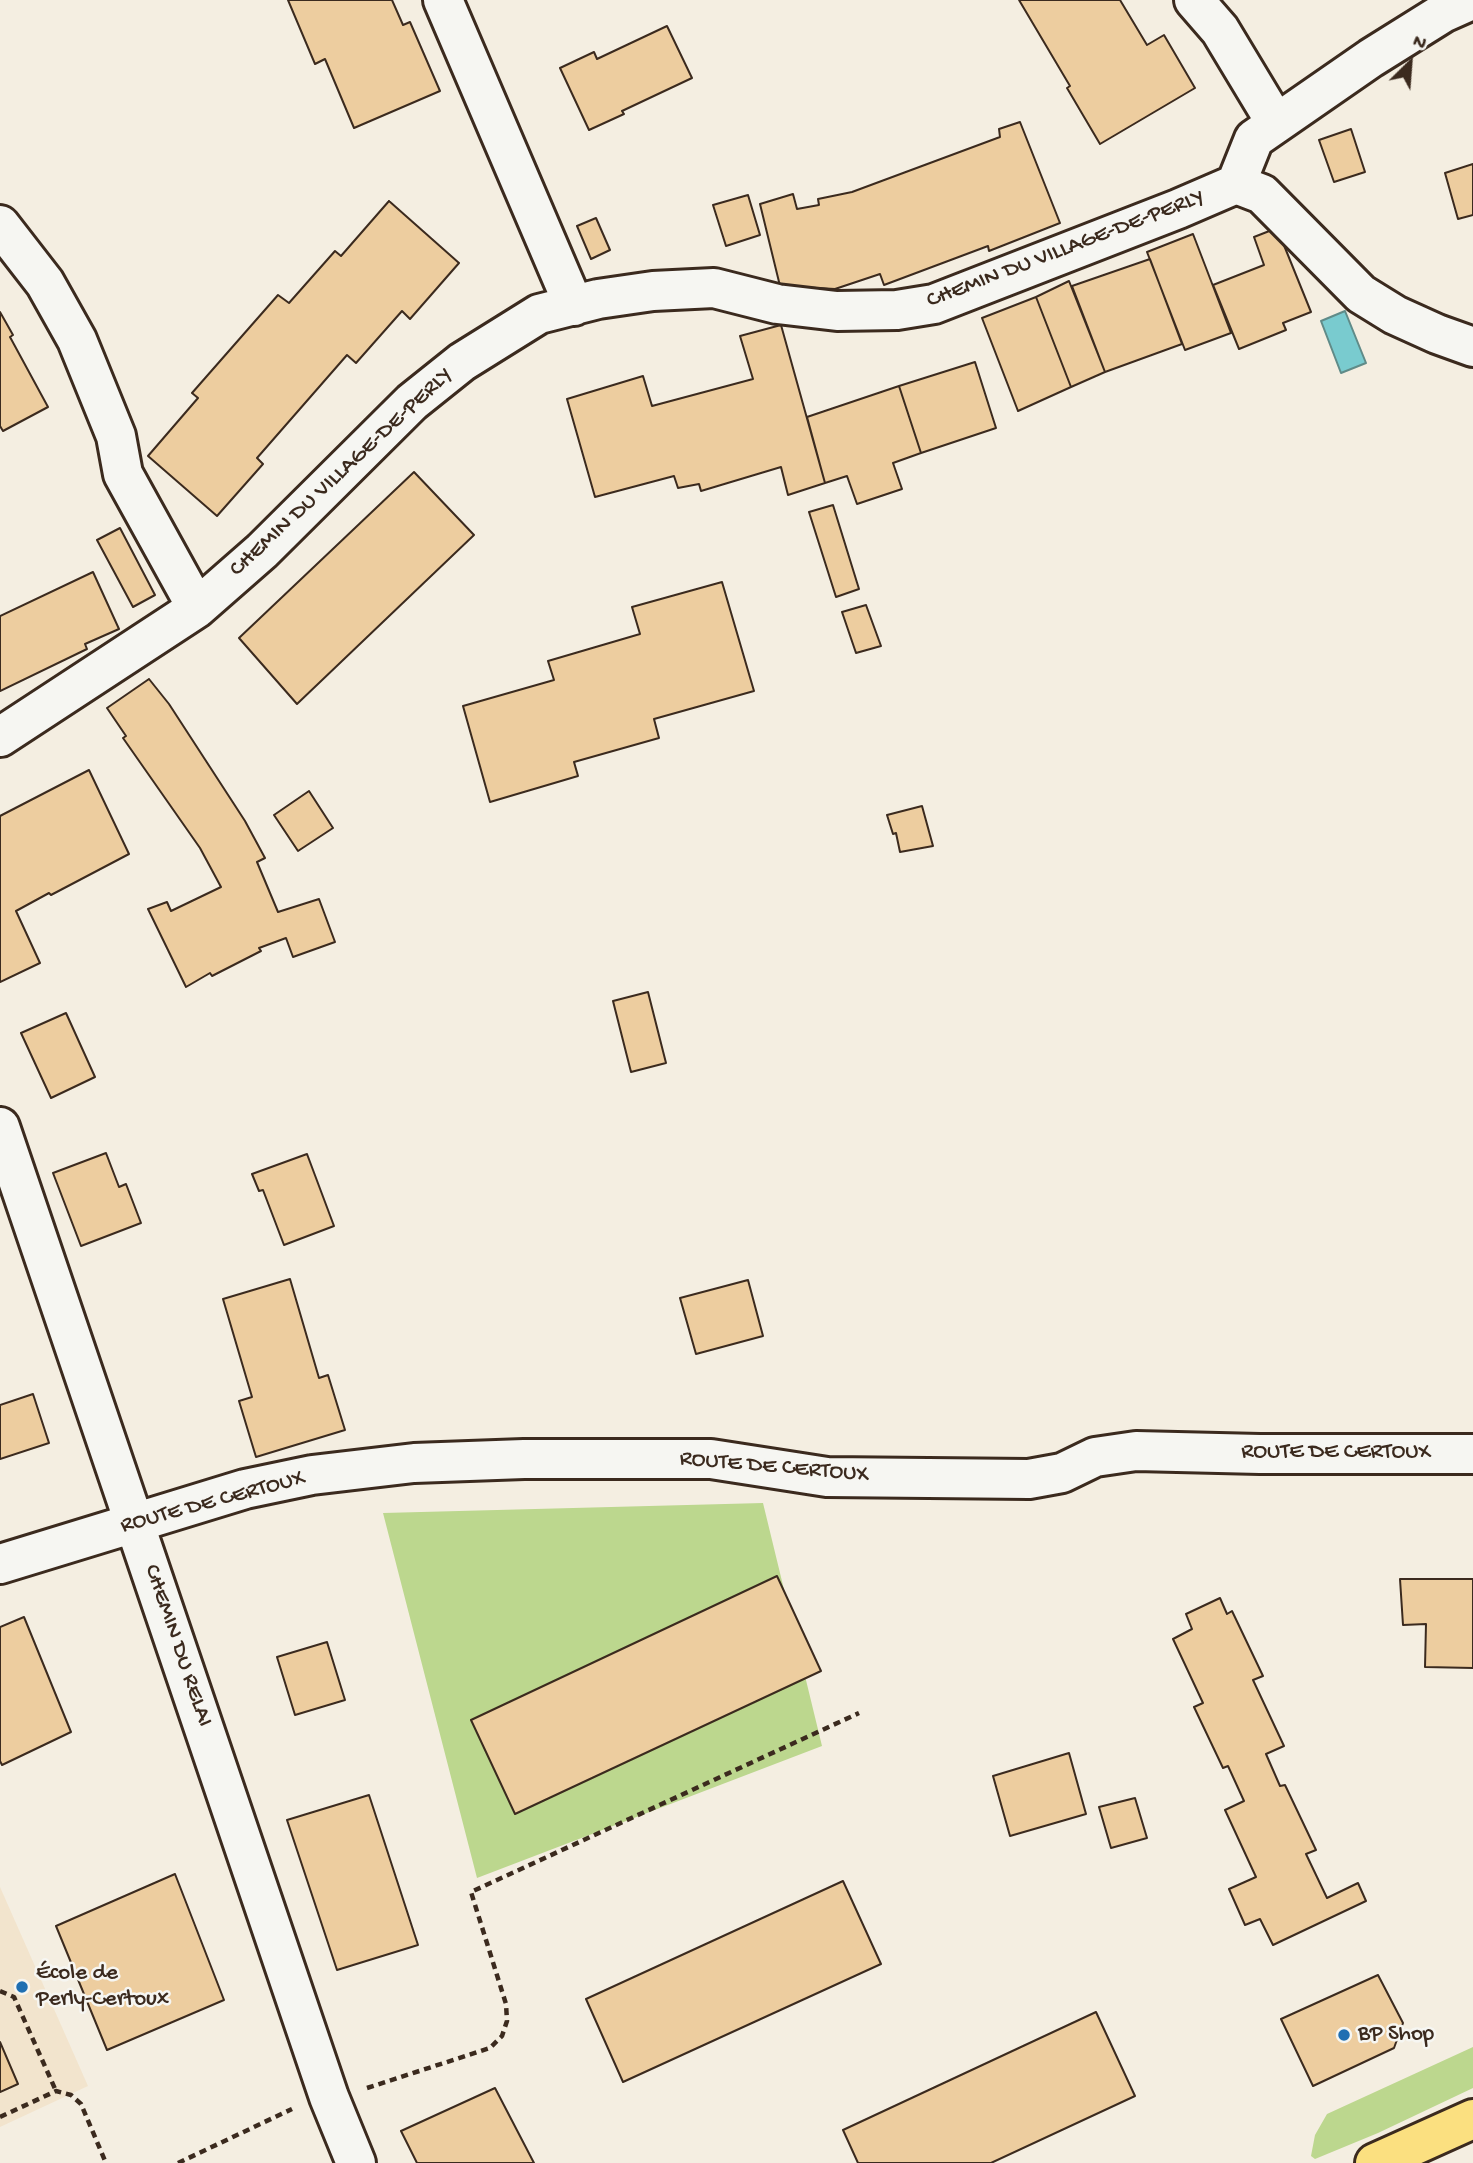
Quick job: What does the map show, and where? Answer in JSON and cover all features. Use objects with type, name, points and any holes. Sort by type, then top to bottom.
[{"type":"main road","points":[[1383,2161],[1473,2119]]},
{"type":"street","points":[[443,0],[574,306]]},
{"type":"street","points":[[1195,0],[1220,30],[1276,122]]},
{"type":"street","points":[[1472,0],[1443,13],[1370,58],[1254,139],[1236,184],[1262,194],[1361,294],[1416,325],[1473,346]]},
{"type":"street","name":"CHEMIN DU VILLAGE-DE-PERLY","points":[[0,737],[197,608],[262,551],[412,402],[462,362],[539,314],[598,299],[653,291],[714,288],[776,304],[837,311],[897,310],[934,304],[1236,184]]},
{"type":"street","points":[[0,225],[45,283],[77,340],[116,436],[123,474],[197,608]]},
{"type":"street","name":"CHEMIN DU RELAI","points":[[0,1127],[330,2096],[356,2163]]},
{"type":"street","name":"ROUTE DE CERTOUX","points":[[0,1564],[245,1489],[312,1475],[456,1461],[711,1460],[827,1477],[1029,1479],[1062,1473],[1096,1457],[1136,1451],[1473,1454]]},
{"type":"path","points":[[362,2088],[490,2048],[502,2036],[507,2021],[506,2004],[471,1892],[859,1713]]},
{"type":"path","points":[[0,1991],[14,1997],[56,2091]]},
{"type":"path","points":[[0,2117],[56,2091],[71,2095],[81,2104],[106,2163]]},
{"type":"path","points":[[178,2163],[297,2107]]},
{"type":"shaded area","name":"École de Perly-Certoux","points":[[0,1887],[88,2086],[0,2127]]},
{"type":"green space","points":[[763,1503],[822,1746],[477,1878],[383,1513]]},
{"type":"green space","points":[[1473,2047],[1473,2088],[1378,2133],[1315,2159],[1311,2156],[1315,2135],[1327,2114]]},
{"type":"water","points":[[1345,311],[1366,363],[1341,373],[1321,321]]},
{"type":"building","points":[[288,0],[392,0],[403,25],[410,22],[440,91],[354,128],[325,59],[315,64]]},
{"type":"building","points":[[1019,0],[1120,0],[1147,45],[1164,35],[1195,88],[1100,144],[1067,88],[1070,86]]},
{"type":"building","points":[[667,26],[692,78],[589,130],[560,68],[594,52],[597,59]]},
{"type":"building","points":[[1020,122],[1060,223],[989,251],[988,246],[884,285],[880,274],[835,289],[780,286],[760,204],[793,194],[797,209],[819,205],[818,199],[852,192],[1000,137],[999,129]]},
{"type":"building","points":[[1351,129],[1365,172],[1334,182],[1319,140]]},
{"type":"building","points":[[1473,164],[1473,215],[1458,219],[1445,173]]},
{"type":"building","points":[[748,195],[760,235],[726,246],[713,205]]},
{"type":"building","points":[[389,201],[459,263],[410,319],[402,311],[356,363],[347,355],[257,458],[263,464],[217,516],[148,456],[198,398],[192,393],[278,295],[289,303],[335,251],[341,256]]},
{"type":"building","points":[[596,218],[610,250],[591,259],[577,226]]},
{"type":"building","points":[[1277,228],[1311,312],[1283,323],[1286,330],[1239,349],[1213,285],[1264,265],[1254,237]]},
{"type":"building","points":[[1193,234],[1231,333],[1185,350],[1147,252]]},
{"type":"building","points":[[1150,259],[1182,344],[1105,372],[1072,286]]},
{"type":"building","points":[[1069,281],[1105,372],[1071,387],[1036,297]]},
{"type":"building","points":[[1036,297],[1071,387],[1018,411],[982,318]]},
{"type":"building","points":[[0,312],[13,335],[10,337],[48,407],[3,431],[0,426]]},
{"type":"building","points":[[781,325],[825,483],[788,495],[781,467],[701,491],[699,484],[678,488],[674,476],[595,497],[567,399],[643,376],[652,406],[753,379],[740,336]]},
{"type":"building","points":[[975,362],[996,428],[921,453],[899,386]]},
{"type":"building","points":[[899,386],[921,453],[893,463],[902,489],[857,504],[847,476],[825,483],[807,417]]},
{"type":"building","points":[[414,472],[474,535],[297,704],[239,638]]},
{"type":"building","points":[[833,505],[859,589],[836,597],[809,512]]},
{"type":"building","points":[[120,528],[155,595],[133,607],[97,540]]},
{"type":"building","points":[[93,572],[119,629],[85,644],[87,649],[0,691],[0,616]]},
{"type":"building","points":[[722,582],[754,691],[654,719],[659,738],[574,762],[578,776],[490,802],[463,706],[554,680],[548,661],[640,634],[632,607]]},
{"type":"building","points":[[866,605],[881,646],[856,653],[842,612]]},
{"type":"building","points":[[149,679],[169,704],[245,821],[265,858],[257,862],[278,912],[319,899],[335,942],[293,957],[286,938],[259,948],[261,951],[212,976],[210,973],[186,987],[148,909],[167,902],[171,911],[221,887],[200,848],[123,738],[126,736],[107,708]]},
{"type":"building","points":[[89,770],[129,854],[16,911],[40,963],[0,982],[0,816]]},
{"type":"building","points":[[309,791],[333,828],[298,851],[274,815]]},
{"type":"building","points":[[922,806],[933,846],[900,852],[896,833],[893,834],[887,815]]},
{"type":"building","points":[[648,992],[666,1063],[631,1072],[613,1001]]},
{"type":"building","points":[[66,1013],[95,1077],[51,1098],[21,1033]]},
{"type":"building","points":[[106,1153],[119,1187],[126,1184],[141,1223],[81,1246],[53,1173]]},
{"type":"building","points":[[307,1154],[334,1226],[284,1245],[263,1190],[259,1191],[252,1174]]},
{"type":"building","points":[[290,1279],[319,1378],[328,1375],[345,1430],[256,1457],[239,1401],[252,1397],[223,1299]]},
{"type":"building","points":[[748,1280],[763,1336],[696,1354],[680,1298]]},
{"type":"building","points":[[33,1394],[49,1443],[0,1459],[0,1405]]},
{"type":"building","points":[[777,1576],[821,1671],[515,1814],[471,1720]]},
{"type":"building","points":[[1400,1579],[1473,1579],[1473,1668],[1425,1667],[1426,1624],[1403,1625]]},
{"type":"building","points":[[1220,1598],[1227,1614],[1232,1611],[1263,1676],[1253,1680],[1284,1746],[1266,1754],[1280,1786],[1285,1785],[1316,1850],[1306,1854],[1327,1898],[1358,1883],[1366,1901],[1273,1945],[1260,1919],[1245,1925],[1229,1889],[1256,1877],[1225,1810],[1244,1801],[1228,1766],[1223,1768],[1194,1707],[1203,1703],[1173,1639],[1192,1629],[1186,1614]]},
{"type":"building","points":[[24,1617],[71,1732],[2,1765],[0,1627]]},
{"type":"building","points":[[327,1642],[345,1700],[295,1715],[277,1657]]},
{"type":"building","points":[[1069,1753],[1086,1814],[1010,1836],[993,1776]]},
{"type":"building","points":[[369,1795],[418,1945],[337,1970],[287,1820]]},
{"type":"building","points":[[1135,1798],[1147,1838],[1111,1848],[1099,1807]]},
{"type":"building","points":[[175,1874],[224,2000],[107,2050],[56,1926]]},
{"type":"building","points":[[843,1881],[881,1964],[623,2082],[586,1999]]},
{"type":"building","name":"BP Shop","points":[[1378,1975],[1403,2023],[1394,2048],[1313,2086],[1281,2019]]},
{"type":"building","points":[[1096,2012],[1135,2096],[991,2163],[858,2163],[843,2130]]},
{"type":"building","points":[[0,2042],[18,2084],[0,2092]]},
{"type":"building","points":[[495,2088],[534,2163],[417,2163],[401,2131]]},
{"type":"place","name":"École de Perly-Certoux","points":[[22,1987]]},
{"type":"place","name":"BP Shop","points":[[1344,2035]]}]
